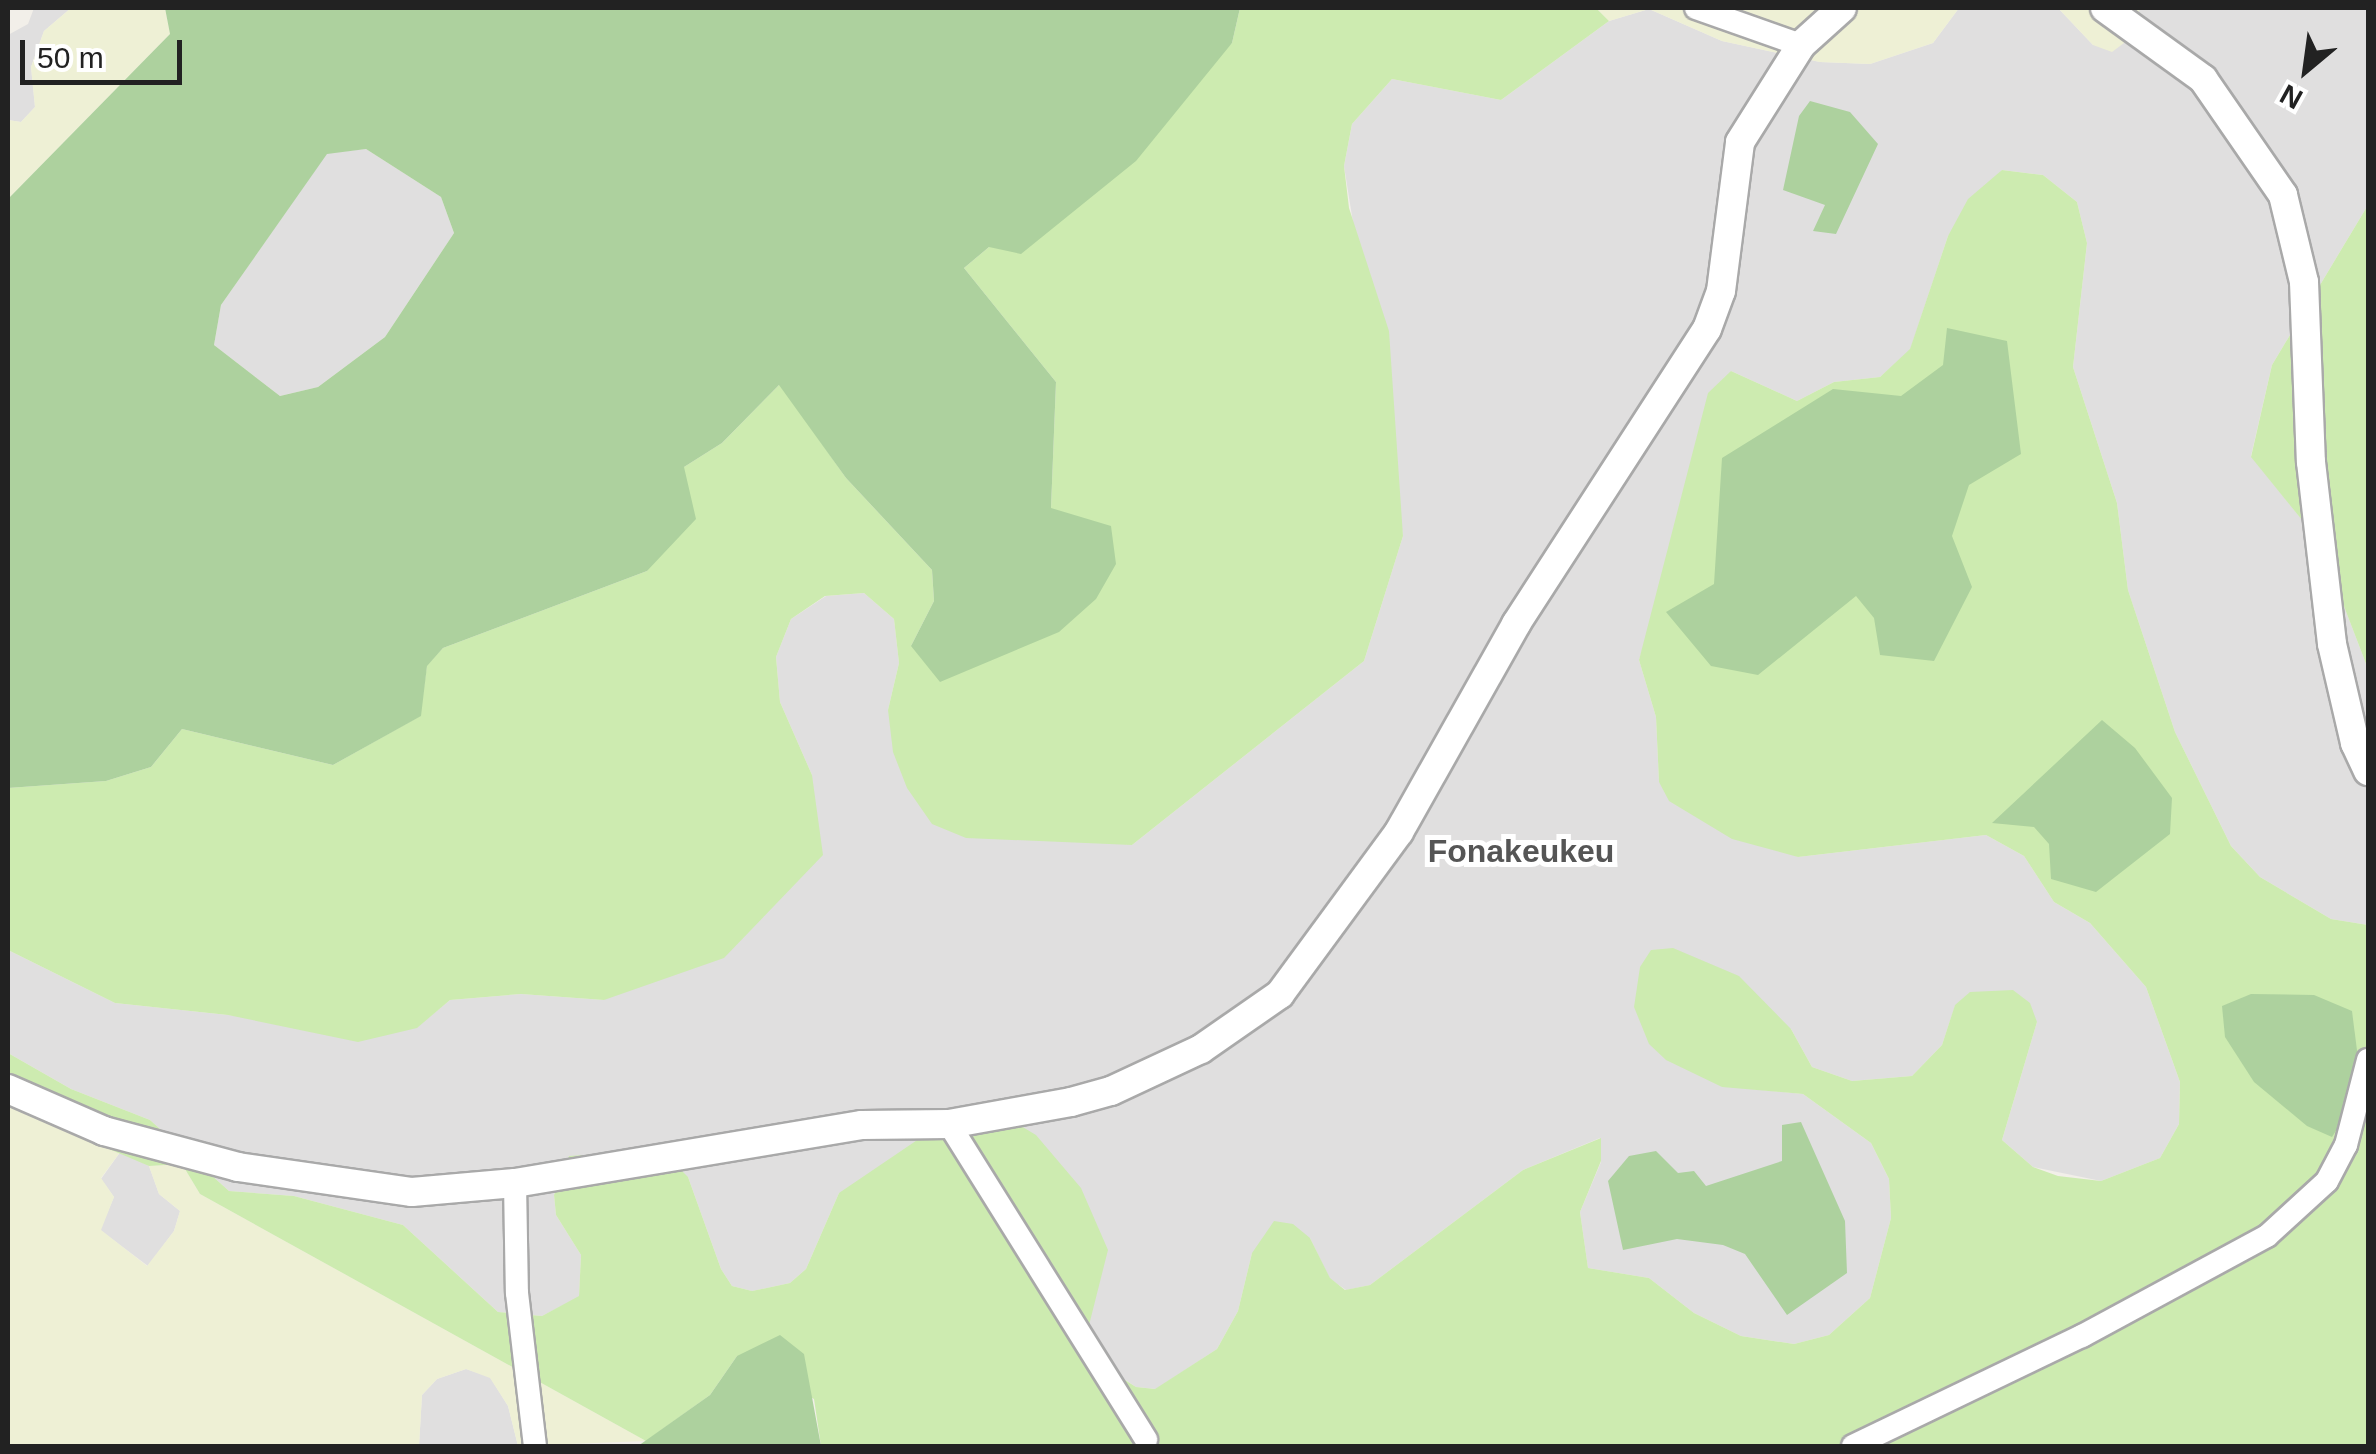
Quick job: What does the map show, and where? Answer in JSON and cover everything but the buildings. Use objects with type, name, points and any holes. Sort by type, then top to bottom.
[{"type":"street","points":[[1696,8],[1801,46]]},
{"type":"street","points":[[8,1089],[104,1131],[310,1182],[412,1192],[515,1183],[862,1126],[948,1124],[1071,1102],[1156,1072],[1258,1014],[1309,960],[1399,832],[1516,624],[1708,329],[1721,291],[1740,142],[1801,46],[1842,8]]},
{"type":"street","points":[[2106,8],[2171,53],[2226,103],[2288,210],[2304,282],[2310,462],[2332,644],[2355,743],[2368,771]]},
{"type":"street","points":[[1852,1446],[2082,1336],[2267,1236],[2328,1181],[2346,1145],[2368,1060]]},
{"type":"street","points":[[948,1124],[1146,1439]]},
{"type":"street","points":[[515,1183],[517,1293],[535,1446]]},
{"type":"shaded area","points":[[34,8],[71,8],[44,31],[31,67],[35,107],[21,122],[8,120],[8,35],[28,24]]},
{"type":"shaded area","points":[[1959,8],[2058,8],[2093,45],[2128,40],[2140,8],[2368,8],[2368,205],[2272,365],[2251,456],[2319,541],[2368,669],[2368,925],[2331,919],[2260,877],[2231,846],[2175,732],[2128,590],[2117,503],[2073,367],[2087,243],[2077,202],[2043,175],[2002,170],[1948,236],[1910,350],[1880,377],[1834,382],[1797,401],[1731,371],[1639,660],[1656,717],[1659,782],[1798,857],[1986,835],[2024,856],[2054,902],[2090,923],[2146,987],[2180,1082],[2179,1124],[2160,1158],[2101,1181],[2033,1167],[2002,1140],[2037,1022],[1955,1006],[1942,1045],[1912,1076],[1852,1081],[1812,1067],[1791,1029],[1722,1086],[1803,1094],[1871,1143],[1889,1179],[1891,1218],[1870,1298],[1829,1335],[1794,1344],[1741,1336],[1694,1313],[1649,1278],[1588,1268],[1580,1212],[1601,1162],[1600,1138],[1523,1170],[1370,1285],[1346,1290],[1330,1279],[1310,1238],[1252,1253],[1238,1311],[1217,1349],[1156,1389],[1136,1387],[839,1193],[806,1269],[790,1283],[752,1291],[732,1286],[721,1269],[688,1177],[569,1156],[554,1195],[556,1215],[581,1255],[579,1297],[542,1316],[498,1312],[403,1225],[294,1196],[229,1191],[150,1120],[71,1089],[8,1053],[8,950],[115,1003],[228,1015],[416,1028],[450,1000],[521,994],[604,1000],[812,775],[780,702],[776,657],[791,619],[826,596],[864,593],[894,619],[899,663],[888,710],[1132,845],[1364,661],[1403,536],[1344,166],[1352,124],[1392,79],[1501,100],[1609,21],[1649,9],[1722,41],[1820,62],[1870,64],[1933,43]]},
{"type":"shaded area","points":[[366,149],[441,197],[454,233],[385,337],[318,387],[280,396],[214,345],[221,305],[327,153]]},
{"type":"shaded area","points":[[121,1151],[149,1166],[159,1194],[180,1211],[174,1231],[148,1266],[100,1230],[114,1197],[101,1179]]},
{"type":"shaded area","points":[[466,1369],[490,1377],[508,1406],[518,1446],[419,1446],[422,1395],[437,1379]]},
{"type":"green space","points":[[71,8],[165,8],[170,34],[8,199],[8,120],[21,122],[35,107],[31,67],[44,31]]},
{"type":"green space","points":[[165,8],[1240,8],[1232,43],[1136,161],[1021,254],[989,247],[964,268],[1056,382],[1051,508],[1111,526],[1116,564],[1096,599],[1059,632],[940,682],[911,646],[934,601],[932,570],[846,478],[779,385],[722,443],[684,467],[696,519],[647,571],[443,648],[427,666],[421,716],[333,765],[182,729],[151,767],[106,781],[8,788],[8,199],[170,34]],"holes":[[[366,149],[441,197],[454,233],[385,337],[318,387],[280,396],[214,345],[221,305],[327,154]]]},
{"type":"green space","points":[[1240,8],[1596,8],[1609,21],[1501,100],[1392,79],[1352,124],[1344,166],[1349,208],[1389,331],[1403,536],[1364,661],[1132,845],[966,838],[932,824],[907,788],[893,752],[888,710],[899,663],[894,619],[864,593],[825,596],[791,619],[776,657],[780,702],[812,775],[823,855],[724,958],[604,1000],[521,994],[450,1000],[417,1028],[358,1042],[228,1015],[115,1003],[8,950],[8,788],[106,781],[151,767],[182,729],[333,765],[420,716],[427,665],[443,648],[647,571],[684,467],[722,443],[780,384],[846,478],[932,570],[934,601],[911,646],[1051,508],[1056,382],[964,268],[1232,43]]},
{"type":"green space","points":[[1596,8],[1959,8],[1933,43],[1870,64],[1820,62],[1722,41],[1649,9],[1609,21]]},
{"type":"green space","points":[[2058,8],[2140,8],[2128,40],[2112,52],[2093,45]]},
{"type":"green space","points":[[1810,101],[1850,112],[1878,144],[1836,234],[1813,231],[1825,205],[1783,190],[1799,116]]},
{"type":"green space","points":[[2002,170],[2043,175],[2077,202],[2087,243],[2073,367],[2117,503],[2128,590],[2175,732],[2231,846],[2260,877],[2331,919],[2368,925],[2368,1446],[821,1446],[814,1399],[737,1356],[710,1395],[646,1441],[200,1194],[182,1164],[149,1166],[22,1112],[8,1099],[8,1053],[71,1089],[150,1120],[229,1191],[294,1196],[403,1225],[498,1312],[542,1316],[579,1296],[581,1255],[556,1215],[554,1195],[569,1156],[632,1152],[672,1161],[688,1177],[721,1269],[732,1286],[752,1291],[790,1283],[806,1269],[839,1193],[932,1130],[1016,1123],[1036,1135],[1081,1188],[1108,1250],[1082,1353],[1136,1387],[1155,1389],[1217,1349],[1238,1311],[1252,1253],[1274,1221],[1293,1224],[1310,1238],[1330,1278],[1345,1290],[1370,1285],[1523,1170],[1601,1138],[1601,1161],[1580,1212],[1588,1268],[1649,1278],[1694,1313],[1741,1336],[1794,1344],[1829,1335],[1870,1298],[1891,1218],[1889,1179],[1871,1143],[1803,1094],[1722,1087],[1666,1060],[1649,1044],[1634,1007],[1640,967],[1651,950],[1673,948],[1739,976],[1791,1029],[1812,1067],[1852,1081],[1912,1076],[1942,1045],[1955,1005],[1970,992],[2013,990],[2030,1003],[2037,1022],[2002,1140],[2033,1167],[2058,1176],[2101,1181],[2160,1158],[2179,1124],[2180,1082],[2146,987],[2090,923],[2054,902],[2024,856],[1986,835],[1798,857],[1732,839],[1669,801],[1659,782],[1656,717],[1639,660],[1708,393],[1731,371],[1797,401],[1834,382],[1880,377],[1910,349],[1948,236],[1968,199]]},
{"type":"green space","points":[[2368,205],[2368,669],[2319,541],[2251,457],[2272,365]]},
{"type":"green space","points":[[1947,328],[2007,341],[2021,454],[1969,485],[1952,536],[1972,587],[1934,661],[1880,655],[1874,618],[1856,596],[1758,675],[1711,666],[1666,612],[1714,584],[1722,458],[1833,389],[1901,396],[1943,365]]},
{"type":"green space","points":[[2102,720],[2135,748],[2172,798],[2170,834],[2096,892],[2051,879],[2049,844],[2034,827],[1992,823]]},
{"type":"green space","points":[[2251,994],[2314,995],[2352,1011],[2362,1090],[2332,1137],[2307,1126],[2254,1082],[2225,1037],[2222,1006]]},
{"type":"green space","points":[[8,1099],[22,1112],[121,1151],[101,1178],[114,1197],[101,1230],[147,1266],[174,1231],[180,1211],[159,1194],[149,1166],[182,1164],[200,1194],[646,1441],[518,1446],[508,1406],[490,1378],[466,1369],[437,1379],[422,1395],[419,1446],[8,1446]]},
{"type":"green space","points":[[1801,1122],[1845,1221],[1847,1273],[1787,1315],[1745,1254],[1723,1245],[1677,1239],[1623,1250],[1608,1181],[1629,1156],[1656,1151],[1678,1173],[1694,1171],[1706,1186],[1782,1161],[1782,1125]]},
{"type":"green space","points":[[780,1335],[804,1354],[821,1446],[638,1446],[710,1395],[737,1356]]},
{"type":"district","name":"Fonakeukeu","points":[[1521,851]]}]
